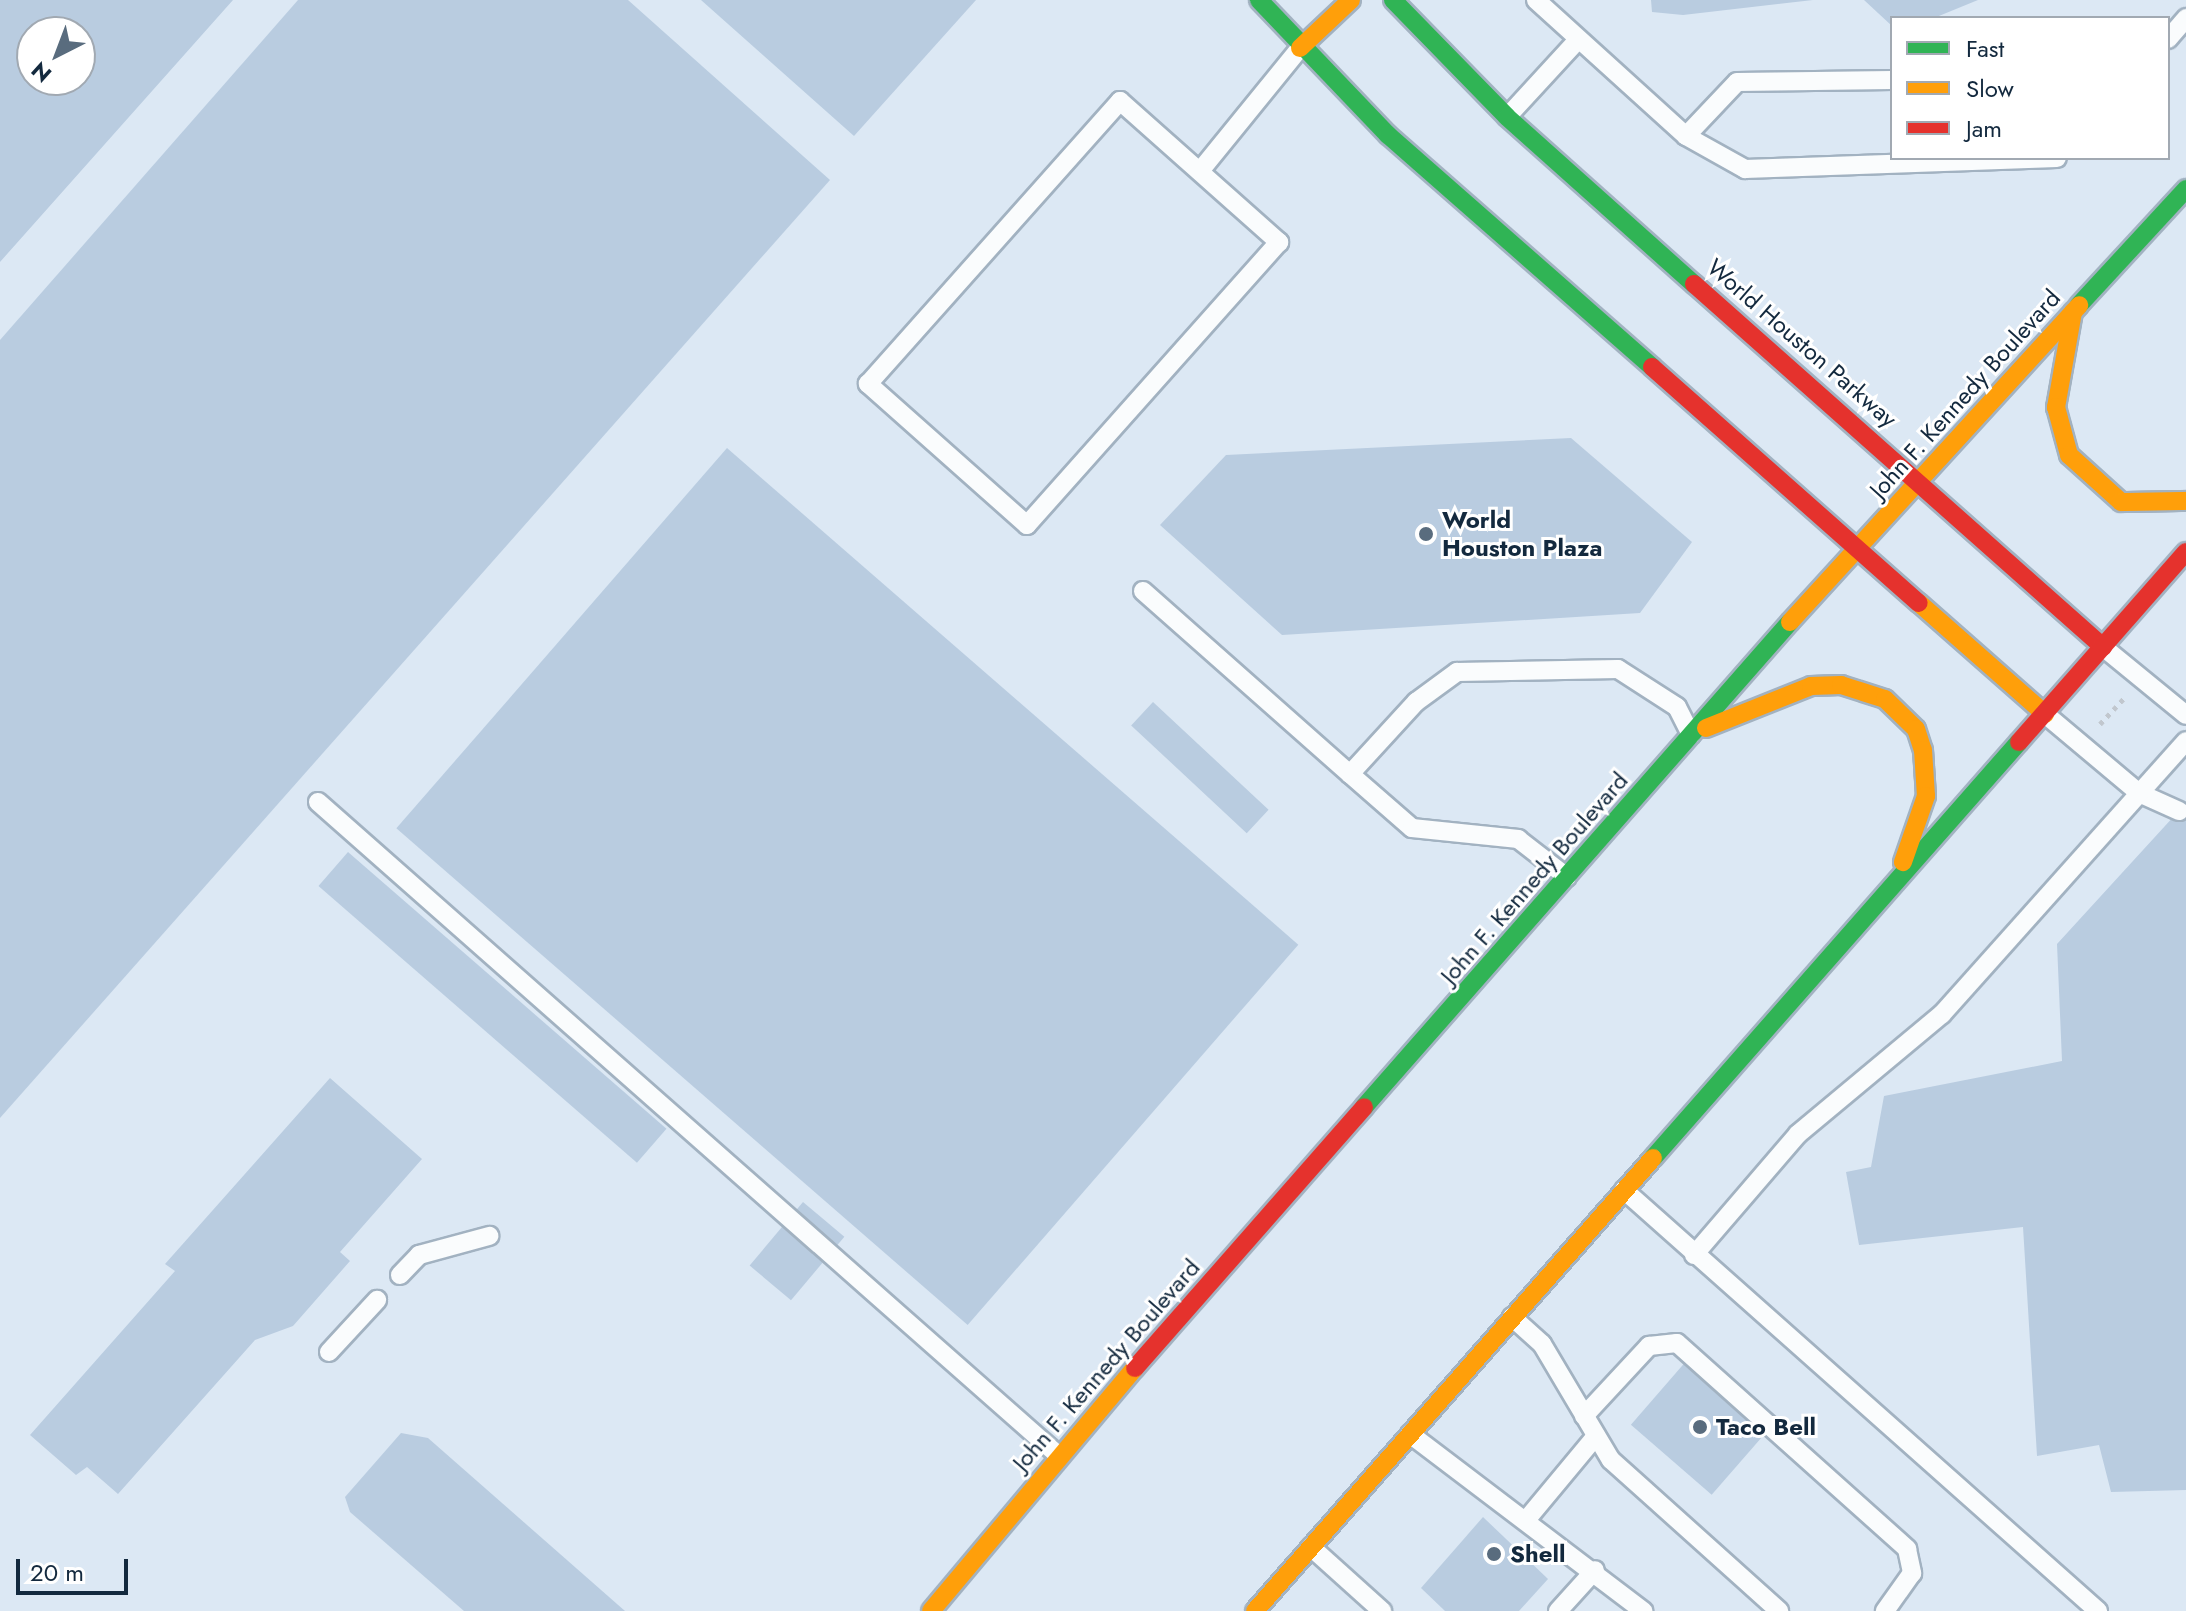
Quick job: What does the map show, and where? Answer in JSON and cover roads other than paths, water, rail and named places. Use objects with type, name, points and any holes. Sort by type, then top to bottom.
[{"type":"main road","points":[[1259,0],[1300,48],[1388,135],[2045,714]]},
{"type":"main road","points":[[1300,48],[1351,0]]},
{"type":"main road","name":"World Houston Parkway","points":[[1393,0],[1507,117],[1922,481],[2103,647]]},
{"type":"main road","name":"John F. Kennedy Boulevard","points":[[931,1611],[985,1538],[1855,548],[1922,481],[2074,309],[2186,189]]},
{"type":"main road","points":[[2074,309],[2056,407],[2069,455],[2121,502],[2186,501]]},
{"type":"main road","points":[[1255,1611],[2186,552]]},
{"type":"main road","points":[[1691,735],[1811,686],[1841,685],[1885,699],[1916,729],[1926,796],[1890,889]]},
{"type":"main road","points":[[962,1611],[985,1538]]},
{"type":"lane","points":[[1536,0],[1576,42],[1686,136],[1745,169],[2000,160]]},
{"type":"lane","points":[[2170,37],[2186,18]]},
{"type":"lane","points":[[1507,117],[1576,42]]},
{"type":"lane","points":[[1200,171],[1300,48]]},
{"type":"lane","points":[[1686,136],[1737,82],[1890,80]]},
{"type":"lane","points":[[1120,101],[1200,171],[1279,242],[1027,525],[868,384],[1120,101]]},
{"type":"lane","points":[[1143,591],[1412,828],[1518,839],[1567,877]]},
{"type":"lane","name":"World Houston Parkway","points":[[2103,647],[2186,715]]},
{"type":"lane","points":[[1350,774],[1416,702],[1457,672],[1618,669],[1677,707],[1691,735]]},
{"type":"lane","points":[[2045,714],[2139,793],[2179,811]]},
{"type":"lane","points":[[1694,1255],[1798,1134],[1942,1014],[2186,741]]},
{"type":"lane","points":[[318,802],[1058,1455]]},
{"type":"lane","points":[[1624,1190],[2098,1611]]},
{"type":"lane","points":[[400,1275],[419,1255],[489,1236]]},
{"type":"lane","points":[[329,1352],[377,1300]]},
{"type":"lane","points":[[1512,1317],[1542,1344],[1611,1460],[1779,1611]]},
{"type":"lane","points":[[1584,1416],[1649,1346],[1677,1343],[1907,1549],[1912,1573],[1885,1611]]},
{"type":"lane","points":[[1410,1434],[1595,1570],[1643,1611]]},
{"type":"lane","points":[[1527,1519],[1596,1436]]},
{"type":"lane","points":[[1311,1547],[1382,1611]]},
{"type":"lane","points":[[1558,1611],[1595,1570]]},
{"type":"place","name":"World Houston Plaza","points":[[1426,534]]},
{"type":"place","name":"Taco Bell","points":[[1700,1427]]},
{"type":"place","name":"Shell","points":[[1494,1554]]}]
